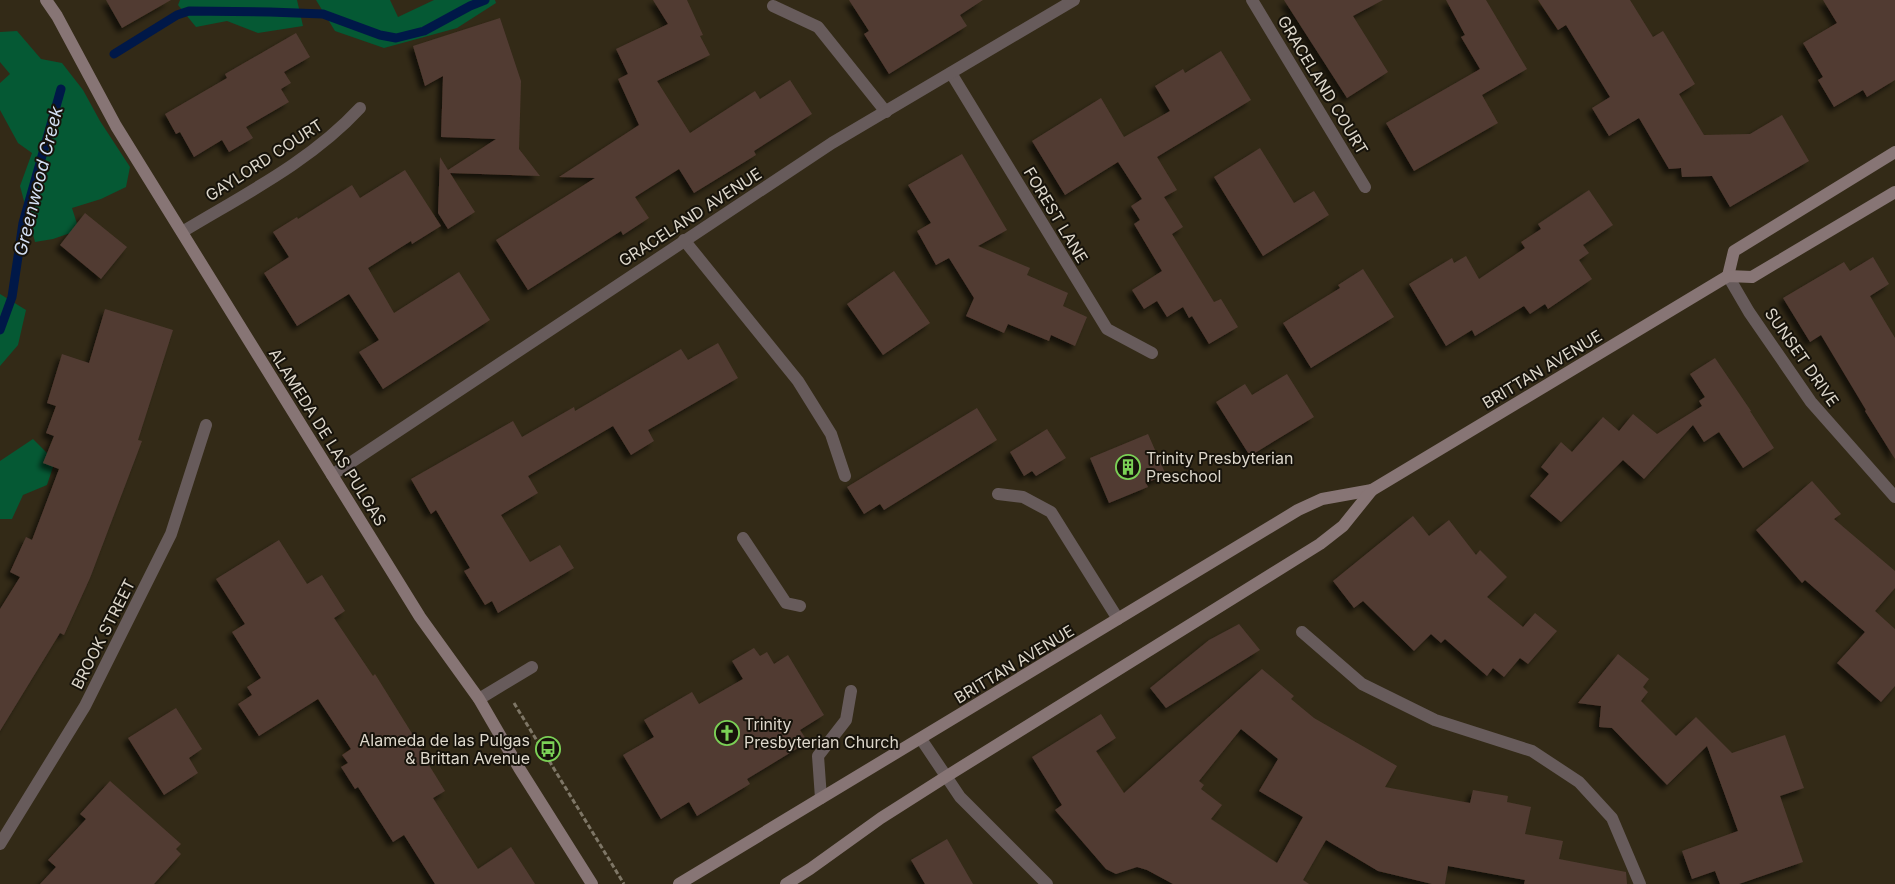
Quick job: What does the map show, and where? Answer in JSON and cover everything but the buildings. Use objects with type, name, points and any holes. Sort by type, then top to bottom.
[{"type":"main road","name":"ALAMEDA DE LAS PULGAS","points":[[46,0],[57,16],[116,126],[420,617],[479,699],[519,768],[592,884]]},
{"type":"main road","points":[[1895,152],[1734,251],[1728,276],[1752,277],[1895,192]]},
{"type":"main road","name":"BRITTAN AVENUE","points":[[786,884],[881,818],[1320,544],[1343,526],[1372,490],[1728,276]]},
{"type":"main road","name":"BRITTAN AVENUE","points":[[679,884],[1298,510],[1322,499],[1372,490]]},
{"type":"street","name":"GRACELAND AVENUE","points":[[332,475],[832,143],[1074,0]]},
{"type":"street","name":"GRACELAND COURT","points":[[1252,0],[1365,187]]},
{"type":"street","points":[[773,6],[818,27],[886,112]]},
{"type":"street","name":"FOREST LANE","points":[[951,73],[1106,329],[1152,354]]},
{"type":"street","name":"GAYLORD COURT","points":[[182,232],[304,158],[332,136],[360,108]]},
{"type":"street","points":[[684,240],[764,342],[798,381],[831,434],[845,476]]},
{"type":"street","name":"SUNSET DRIVE","points":[[1728,276],[1749,312],[1811,402],[1895,498]]},
{"type":"street","name":"BROOK STREET","points":[[0,844],[85,706],[171,534],[206,425]]},
{"type":"street","points":[[998,494],[1023,497],[1052,512],[1118,620]]},
{"type":"street","points":[[744,538],[786,603],[800,606]]},
{"type":"street","points":[[1302,632],[1362,684],[1435,720],[1532,751],[1579,782],[1612,818],[1640,884]]},
{"type":"street","points":[[479,699],[532,668]]},
{"type":"street","points":[[821,798],[818,756],[846,720],[851,691]]},
{"type":"street","points":[[921,739],[960,797],[1047,884]]},
{"type":"green space","points":[[180,0],[297,0],[303,26],[258,33],[227,21],[196,27],[178,5]]},
{"type":"green space","points":[[316,0],[390,0],[398,17],[434,0],[495,0],[496,3],[457,28],[384,48],[335,31]]},
{"type":"green space","points":[[17,31],[41,59],[62,63],[83,90],[100,121],[130,167],[126,187],[101,199],[72,208],[79,230],[53,239],[35,242],[20,186],[32,153],[18,143],[0,110],[0,83],[10,74],[0,62],[0,32]]},
{"type":"green space","points":[[0,294],[26,310],[18,345],[0,366]]},
{"type":"green space","points":[[33,439],[55,461],[47,485],[23,495],[12,519],[0,519],[0,461]]},
{"type":"waterway","name":"Greenwood Creek","points":[[114,54],[177,15],[189,11],[323,14],[380,35],[396,38],[424,31],[485,0]]},
{"type":"waterway","name":"Greenwood Creek","points":[[0,330],[12,297],[23,223],[61,89]]},
{"type":"place","name":"Trinity Presbyterian Preschool","points":[[1128,467]]},
{"type":"place","name":"Trinity Presbyterian Church","points":[[727,733]]},
{"type":"place","name":"Alameda de las Pulgas & Brittan Avenue","points":[[548,749]]}]
